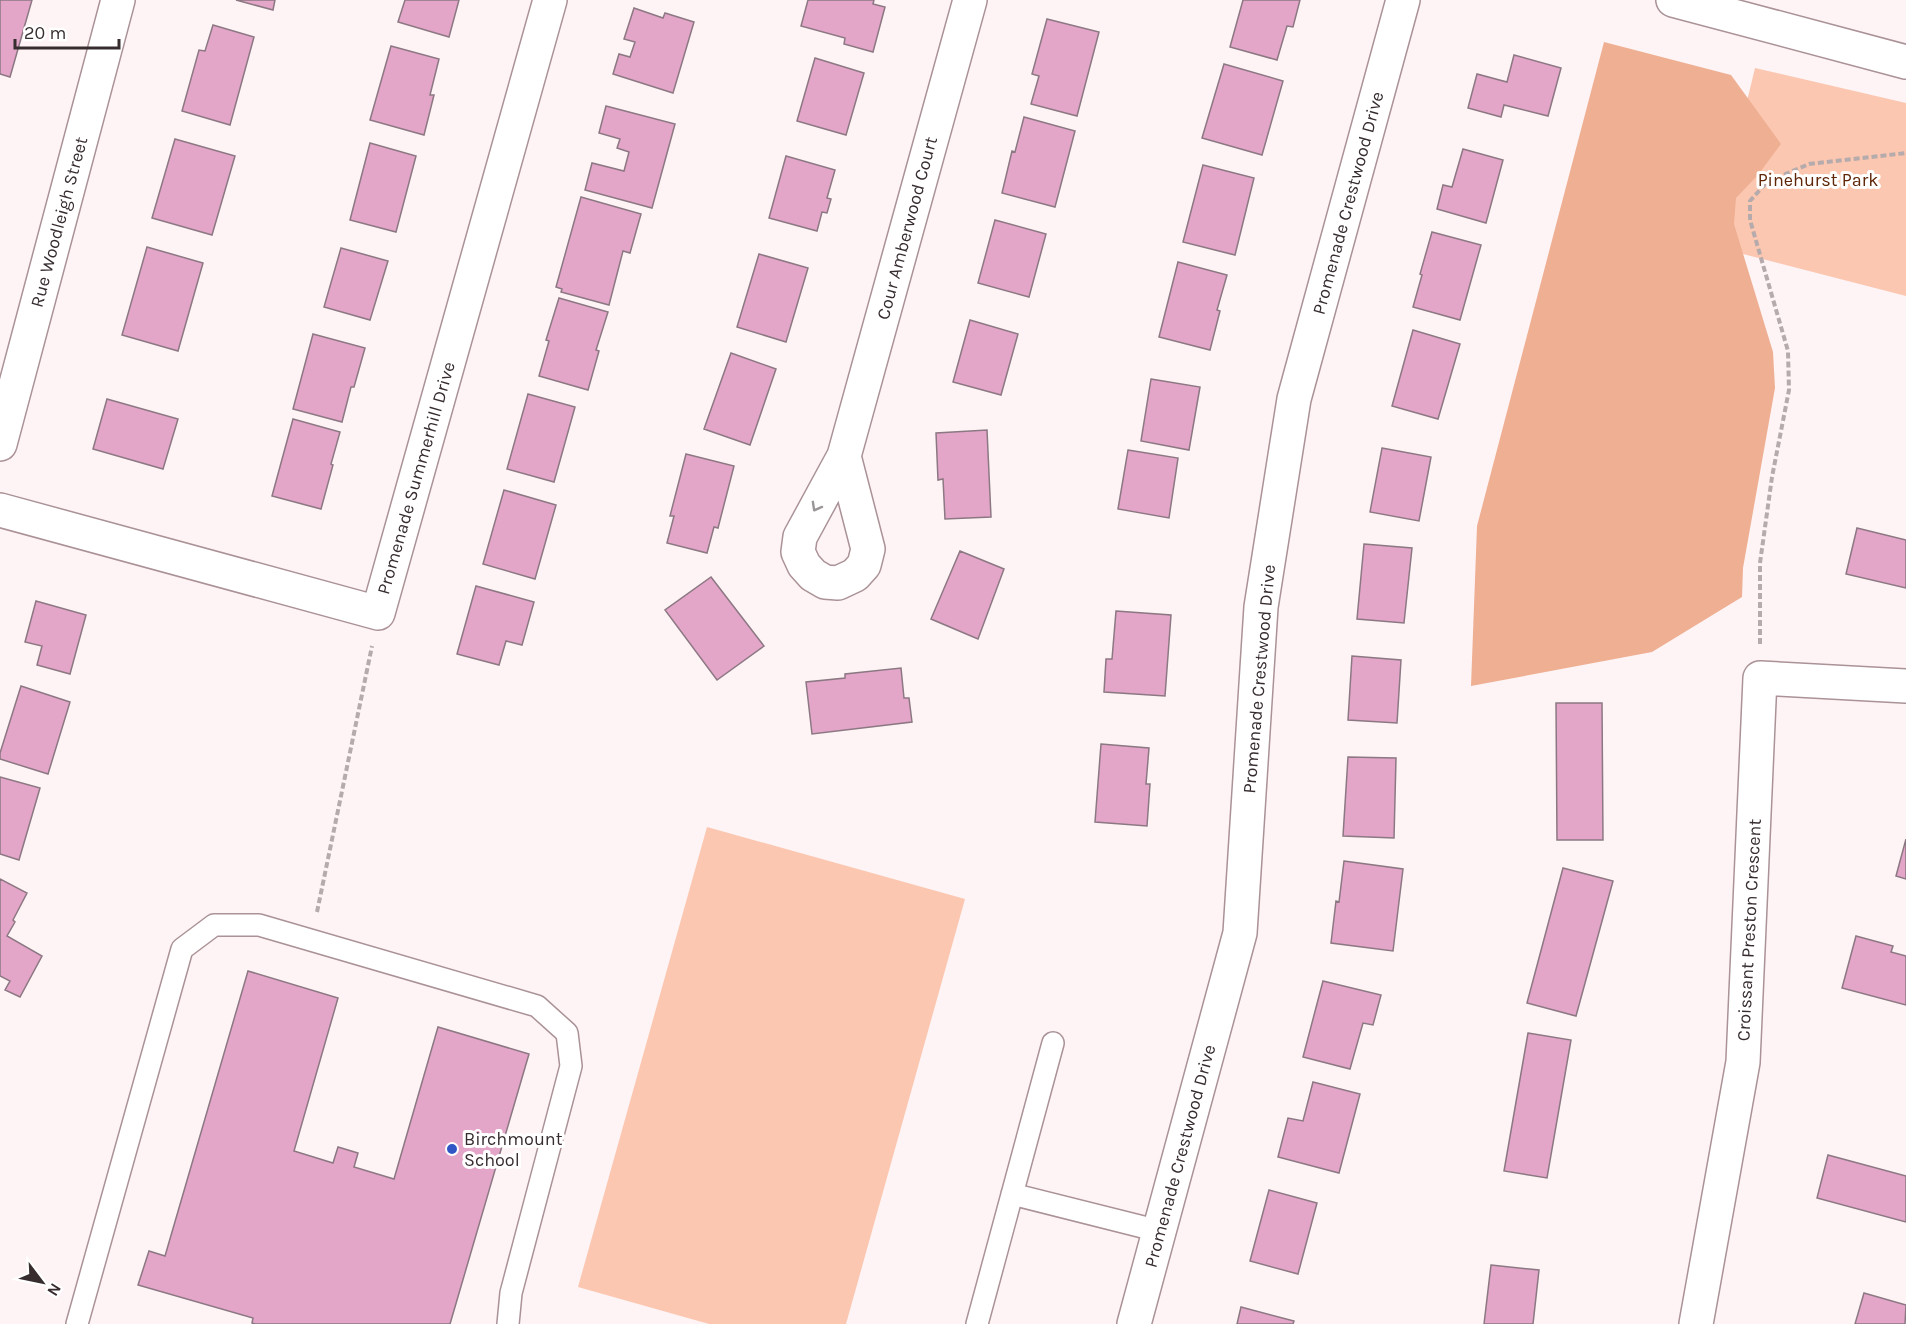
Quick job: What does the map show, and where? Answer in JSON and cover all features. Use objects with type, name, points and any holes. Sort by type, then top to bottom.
[{"type":"street","name":"Rue Woodleigh Street","points":[[0,444],[118,0]]},
{"type":"street","name":"Promenade Summerhill Drive","points":[[0,510],[378,614],[550,0]]},
{"type":"street","name":"Cour Amberwood Court","points":[[844,456],[970,0]]},
{"type":"street","name":"Promenade Crestwood Drive","points":[[1134,1324],[1240,933],[1261,607],[1294,399],[1403,0]]},
{"type":"street","points":[[1673,0],[1906,62]]},
{"type":"street","points":[[1760,678],[1906,686]]},
{"type":"street","name":"Croissant Preston Crescent","points":[[1696,1324],[1743,1062],[1760,678]]},
{"type":"lane","points":[[77,1324],[182,949],[214,925],[259,925],[537,1006],[567,1033],[571,1066],[511,1293],[508,1324]]},
{"type":"lane","points":[[978,1324],[1053,1042]]},
{"type":"lane","points":[[1012,1194],[1159,1231]]},
{"type":"path","points":[[1760,678],[1760,563],[1772,477],[1789,390],[1788,351],[1750,220],[1750,201],[1767,182],[1809,164],[1906,153]]},
{"type":"path","points":[[311,940],[378,614]]},
{"type":"green space","name":"Pinehurst Park","points":[[1755,68],[1906,103],[1906,296],[1712,246]]},
{"type":"green space","points":[[707,827],[965,899],[846,1324],[709,1324],[578,1287]]},
{"type":"shaded area","points":[[1604,42],[1731,75],[1781,144],[1758,175],[1736,198],[1734,224],[1773,352],[1775,388],[1743,568],[1742,597],[1652,652],[1471,686],[1477,526]]},
{"type":"building","points":[[0,0],[32,0],[10,77],[0,74]]},
{"type":"building","points":[[236,0],[275,0],[273,10]]},
{"type":"building","points":[[405,0],[459,0],[449,37],[398,22]]},
{"type":"building","points":[[808,0],[874,0],[873,4],[885,7],[873,52],[844,44],[845,38],[801,26]]},
{"type":"building","points":[[1243,0],[1300,0],[1293,27],[1287,26],[1277,60],[1230,47]]},
{"type":"building","points":[[634,8],[663,18],[665,13],[694,22],[673,93],[613,74],[619,54],[630,57],[635,42],[624,39]]},
{"type":"building","points":[[1047,19],[1099,32],[1077,116],[1031,104],[1039,76],[1032,74]]},
{"type":"building","points":[[213,25],[254,37],[230,125],[182,111],[199,50],[205,51]]},
{"type":"building","points":[[391,46],[439,59],[430,95],[434,95],[424,135],[370,120]]},
{"type":"building","points":[[1514,55],[1561,68],[1548,116],[1504,105],[1501,117],[1468,108],[1477,74],[1507,82]]},
{"type":"building","points":[[815,58],[864,73],[846,135],[797,121]]},
{"type":"building","points":[[1224,64],[1283,81],[1262,155],[1202,138]]},
{"type":"building","points":[[606,106],[675,124],[652,208],[585,190],[592,163],[624,171],[629,152],[617,148],[620,139],[599,133]]},
{"type":"building","points":[[1024,117],[1075,131],[1055,207],[1002,193],[1012,151],[1015,152]]},
{"type":"building","points":[[175,139],[235,156],[212,235],[152,218]]},
{"type":"building","points":[[370,143],[416,156],[396,232],[350,220]]},
{"type":"building","points":[[1463,149],[1503,160],[1486,223],[1437,209],[1443,185],[1452,187]]},
{"type":"building","points":[[786,156],[835,170],[827,198],[831,199],[827,213],[822,212],[817,231],[769,218]]},
{"type":"building","points":[[1203,165],[1254,178],[1235,255],[1183,242]]},
{"type":"building","points":[[581,197],[641,214],[630,253],[623,251],[609,305],[561,292],[562,289],[556,287]]},
{"type":"building","points":[[995,220],[1046,234],[1029,297],[978,283]]},
{"type":"building","points":[[1432,232],[1481,245],[1460,320],[1413,307]]},
{"type":"building","points":[[147,247],[203,263],[178,351],[122,335]]},
{"type":"building","points":[[341,248],[388,261],[370,320],[324,307]]},
{"type":"building","points":[[759,254],[808,268],[786,342],[737,327]]},
{"type":"building","points":[[1178,262],[1227,275],[1217,310],[1220,311],[1210,350],[1159,337]]},
{"type":"building","points":[[559,298],[608,312],[596,350],[599,351],[588,390],[539,376],[549,341],[546,340]]},
{"type":"building","points":[[970,320],[1018,334],[1001,395],[953,382]]},
{"type":"building","points":[[1413,330],[1460,344],[1438,419],[1392,406]]},
{"type":"building","points":[[313,334],[365,348],[342,422],[293,409]]},
{"type":"building","points":[[731,353],[776,369],[750,445],[704,429]]},
{"type":"building","points":[[1151,379],[1200,387],[1189,450],[1141,441]]},
{"type":"building","points":[[528,394],[575,407],[554,482],[507,469]]},
{"type":"building","points":[[107,399],[178,419],[163,469],[93,449]]},
{"type":"building","points":[[293,419],[340,432],[321,509],[272,496]]},
{"type":"building","points":[[987,430],[991,517],[945,519],[943,479],[938,480],[936,433]]},
{"type":"building","points":[[1382,448],[1431,457],[1419,521],[1370,512]]},
{"type":"building","points":[[1128,450],[1178,458],[1169,518],[1118,509]]},
{"type":"building","points":[[686,454],[734,466],[718,528],[714,527],[707,553],[667,543],[674,516],[670,516]]},
{"type":"building","points":[[504,490],[556,505],[535,579],[483,564]]},
{"type":"building","points":[[1857,528],[1906,540],[1906,588],[1846,574]]},
{"type":"building","points":[[1364,544],[1412,548],[1404,623],[1357,619]]},
{"type":"building","points":[[960,551],[1004,569],[978,639],[931,619]]},
{"type":"building","points":[[711,577],[764,646],[717,680],[665,610]]},
{"type":"building","points":[[476,586],[534,602],[522,645],[506,641],[499,665],[457,654]]},
{"type":"building","points":[[36,601],[86,615],[70,674],[37,665],[42,646],[25,642]]},
{"type":"building","points":[[1116,611],[1171,615],[1165,696],[1104,692],[1106,659],[1112,659]]},
{"type":"building","points":[[1352,656],[1401,660],[1397,723],[1348,720]]},
{"type":"building","points":[[901,668],[904,698],[909,698],[912,722],[812,734],[806,682],[845,678],[845,674]]},
{"type":"building","points":[[21,686],[70,702],[48,774],[0,759]]},
{"type":"building","points":[[1556,703],[1602,703],[1603,840],[1557,840]]},
{"type":"building","points":[[1101,744],[1149,748],[1146,784],[1150,784],[1147,826],[1095,822]]},
{"type":"building","points":[[1348,757],[1396,758],[1394,838],[1343,836]]},
{"type":"building","points":[[0,777],[40,788],[19,860],[0,854]]},
{"type":"building","points":[[1906,839],[1906,879],[1896,876]]},
{"type":"building","points":[[1344,861],[1403,869],[1393,951],[1331,943]]},
{"type":"building","points":[[1563,868],[1613,881],[1576,1016],[1527,1003]]},
{"type":"building","points":[[0,879],[27,893],[7,936],[42,956],[20,997],[5,990],[10,981],[0,976]]},
{"type":"building","points":[[1856,936],[1893,946],[1891,952],[1906,956],[1906,1005],[1842,988]]},
{"type":"building","name":"Birchmount School","points":[[248,971],[338,998],[294,1151],[333,1163],[338,1147],[358,1153],[354,1167],[394,1179],[438,1027],[529,1054],[450,1324],[255,1324],[252,1323],[253,1318],[138,1285],[149,1251],[165,1256]]},
{"type":"building","points":[[1323,981],[1381,995],[1373,1025],[1363,1023],[1350,1069],[1303,1057]]},
{"type":"building","points":[[1528,1033],[1571,1040],[1547,1178],[1504,1171]]},
{"type":"building","points":[[1313,1082],[1360,1094],[1339,1173],[1278,1157],[1288,1118],[1303,1121]]},
{"type":"building","points":[[1828,1155],[1906,1176],[1906,1222],[1817,1198]]},
{"type":"building","points":[[1269,1190],[1317,1203],[1298,1274],[1250,1261]]},
{"type":"building","points":[[1491,1265],[1539,1270],[1533,1324],[1484,1324]]},
{"type":"building","points":[[1864,1293],[1906,1305],[1905,1324],[1855,1324]]},
{"type":"building","points":[[1241,1307],[1294,1321],[1293,1324],[1237,1324]]},
{"type":"place","name":"Birchmount School","points":[[452,1149]]}]
